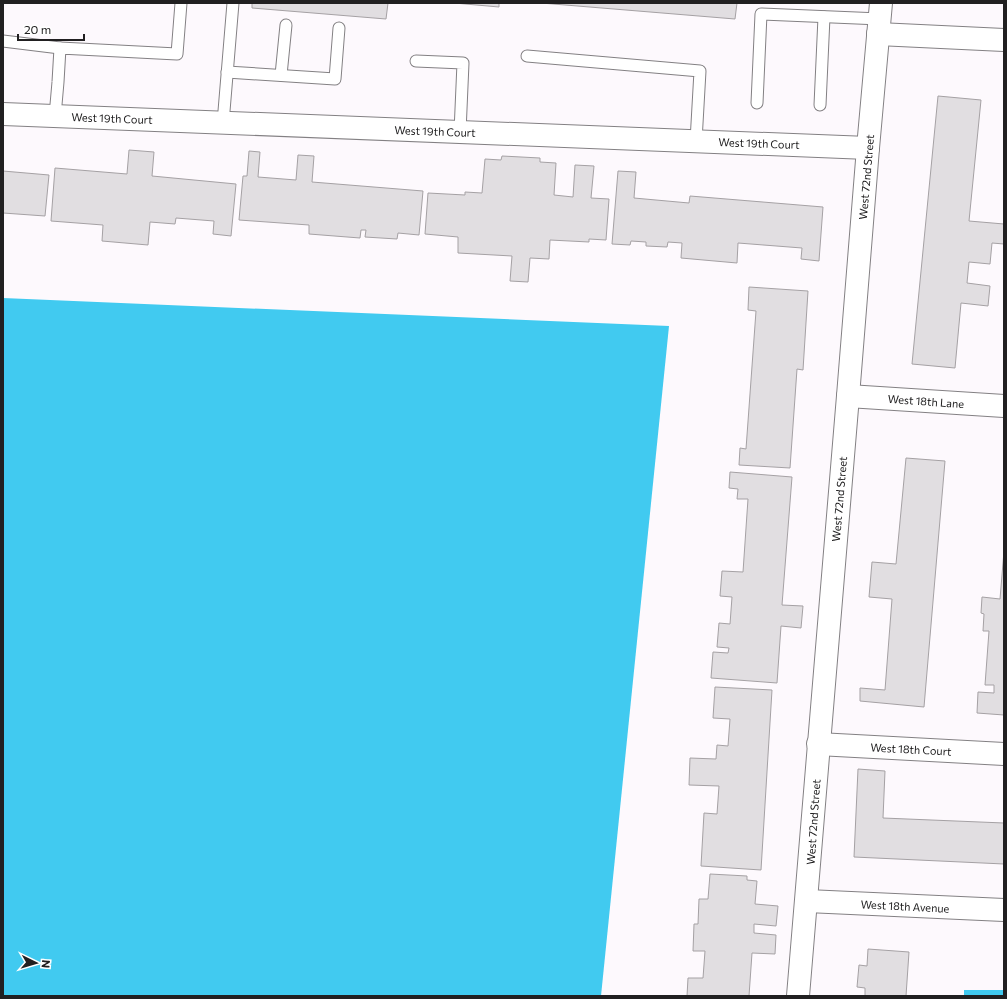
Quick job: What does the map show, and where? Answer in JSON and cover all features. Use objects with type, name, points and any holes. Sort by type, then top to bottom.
[{"type":"street","points":[[880,19],[1004,40]]},
{"type":"street","name":"West 72nd Street","points":[[798,996],[880,19]]},
{"type":"street","name":"West 19th Court","points":[[3,114],[868,148]]},
{"type":"street","name":"West 18th Lane","points":[[848,396],[1004,406]]},
{"type":"street","name":"West 18th Court","points":[[818,744],[1004,754]]},
{"type":"street","name":"West 18th Avenue","points":[[807,901],[1004,910]]},
{"type":"lane","points":[[3,42],[60,48],[177,54],[181,3]]},
{"type":"lane","points":[[223,123],[233,3]]},
{"type":"lane","points":[[757,103],[761,14],[880,19]]},
{"type":"lane","points":[[820,105],[824,17]]},
{"type":"lane","points":[[282,75],[286,25]]},
{"type":"lane","points":[[227,72],[335,79],[339,28]]},
{"type":"lane","points":[[55,116],[60,48]]},
{"type":"lane","points":[[527,56],[700,71],[696,141]]},
{"type":"lane","points":[[416,61],[463,63],[460,132]]},
{"type":"water","points":[[3,298],[669,326],[601,996],[3,996]]},
{"type":"water","points":[[964,990],[1003,990],[1003,996],[964,996]]},
{"type":"building","points":[[252,3],[388,3],[386,19],[252,8]]},
{"type":"building","points":[[454,3],[499,3],[499,7]]},
{"type":"building","points":[[541,3],[737,3],[735,19]]},
{"type":"building","points":[[938,96],[981,100],[969,221],[1004,224],[1004,244],[992,243],[990,264],[969,262],[967,283],[990,286],[988,306],[961,303],[955,368],[912,364]]},
{"type":"building","points":[[129,150],[154,152],[152,176],[236,184],[231,236],[213,234],[214,221],[176,218],[175,224],[150,222],[148,245],[102,241],[103,225],[51,221],[55,168],[127,174]]},
{"type":"building","points":[[249,151],[260,152],[258,177],[296,180],[298,155],[314,156],[312,182],[423,191],[419,235],[398,233],[397,239],[365,237],[366,230],[361,230],[360,238],[309,234],[309,225],[239,220],[243,176],[247,176]]},
{"type":"building","points":[[502,156],[540,158],[540,162],[556,163],[554,195],[573,197],[575,165],[594,166],[591,198],[609,199],[606,240],[589,239],[589,242],[550,240],[549,259],[530,258],[528,282],[510,281],[512,256],[458,253],[458,237],[425,234],[428,193],[465,195],[465,192],[482,193],[485,159],[501,160]]},
{"type":"building","points":[[3,171],[49,175],[45,216],[3,213]]},
{"type":"building","points":[[618,171],[636,172],[634,198],[689,203],[690,196],[823,207],[819,261],[801,259],[802,248],[738,243],[737,263],[681,258],[682,243],[668,242],[667,247],[646,246],[646,242],[631,241],[630,245],[612,244]]},
{"type":"building","points":[[749,287],[808,291],[803,370],[797,369],[790,468],[739,465],[740,448],[746,449],[756,311],[748,310]]},
{"type":"building","points":[[906,458],[945,461],[924,707],[860,701],[860,688],[885,690],[892,599],[869,597],[872,562],[896,564]]},
{"type":"building","points":[[730,472],[792,477],[782,605],[803,606],[801,628],[781,626],[777,683],[711,678],[713,652],[728,653],[729,648],[717,647],[719,623],[730,624],[732,597],[720,596],[722,571],[743,572],[748,499],[737,499],[738,489],[729,488]]},
{"type":"building","points":[[1004,551],[1004,715],[977,713],[978,692],[994,693],[994,685],[985,685],[989,631],[983,631],[984,614],[981,613],[982,597],[1000,599]]},
{"type":"building","points":[[715,687],[772,690],[761,870],[701,866],[704,813],[717,814],[719,786],[689,785],[690,758],[716,759],[717,745],[728,746],[730,719],[713,718]]},
{"type":"building","points":[[858,769],[885,771],[883,818],[1004,823],[1004,864],[854,857]]},
{"type":"building","points":[[710,874],[747,876],[747,880],[757,881],[755,904],[778,906],[776,926],[754,924],[754,933],[776,935],[775,954],[752,953],[749,996],[687,996],[688,978],[703,978],[705,951],[693,951],[694,924],[698,924],[699,899],[708,899]]},
{"type":"building","points":[[868,949],[909,952],[906,996],[865,996],[865,988],[857,987],[859,965],[867,966]]}]
